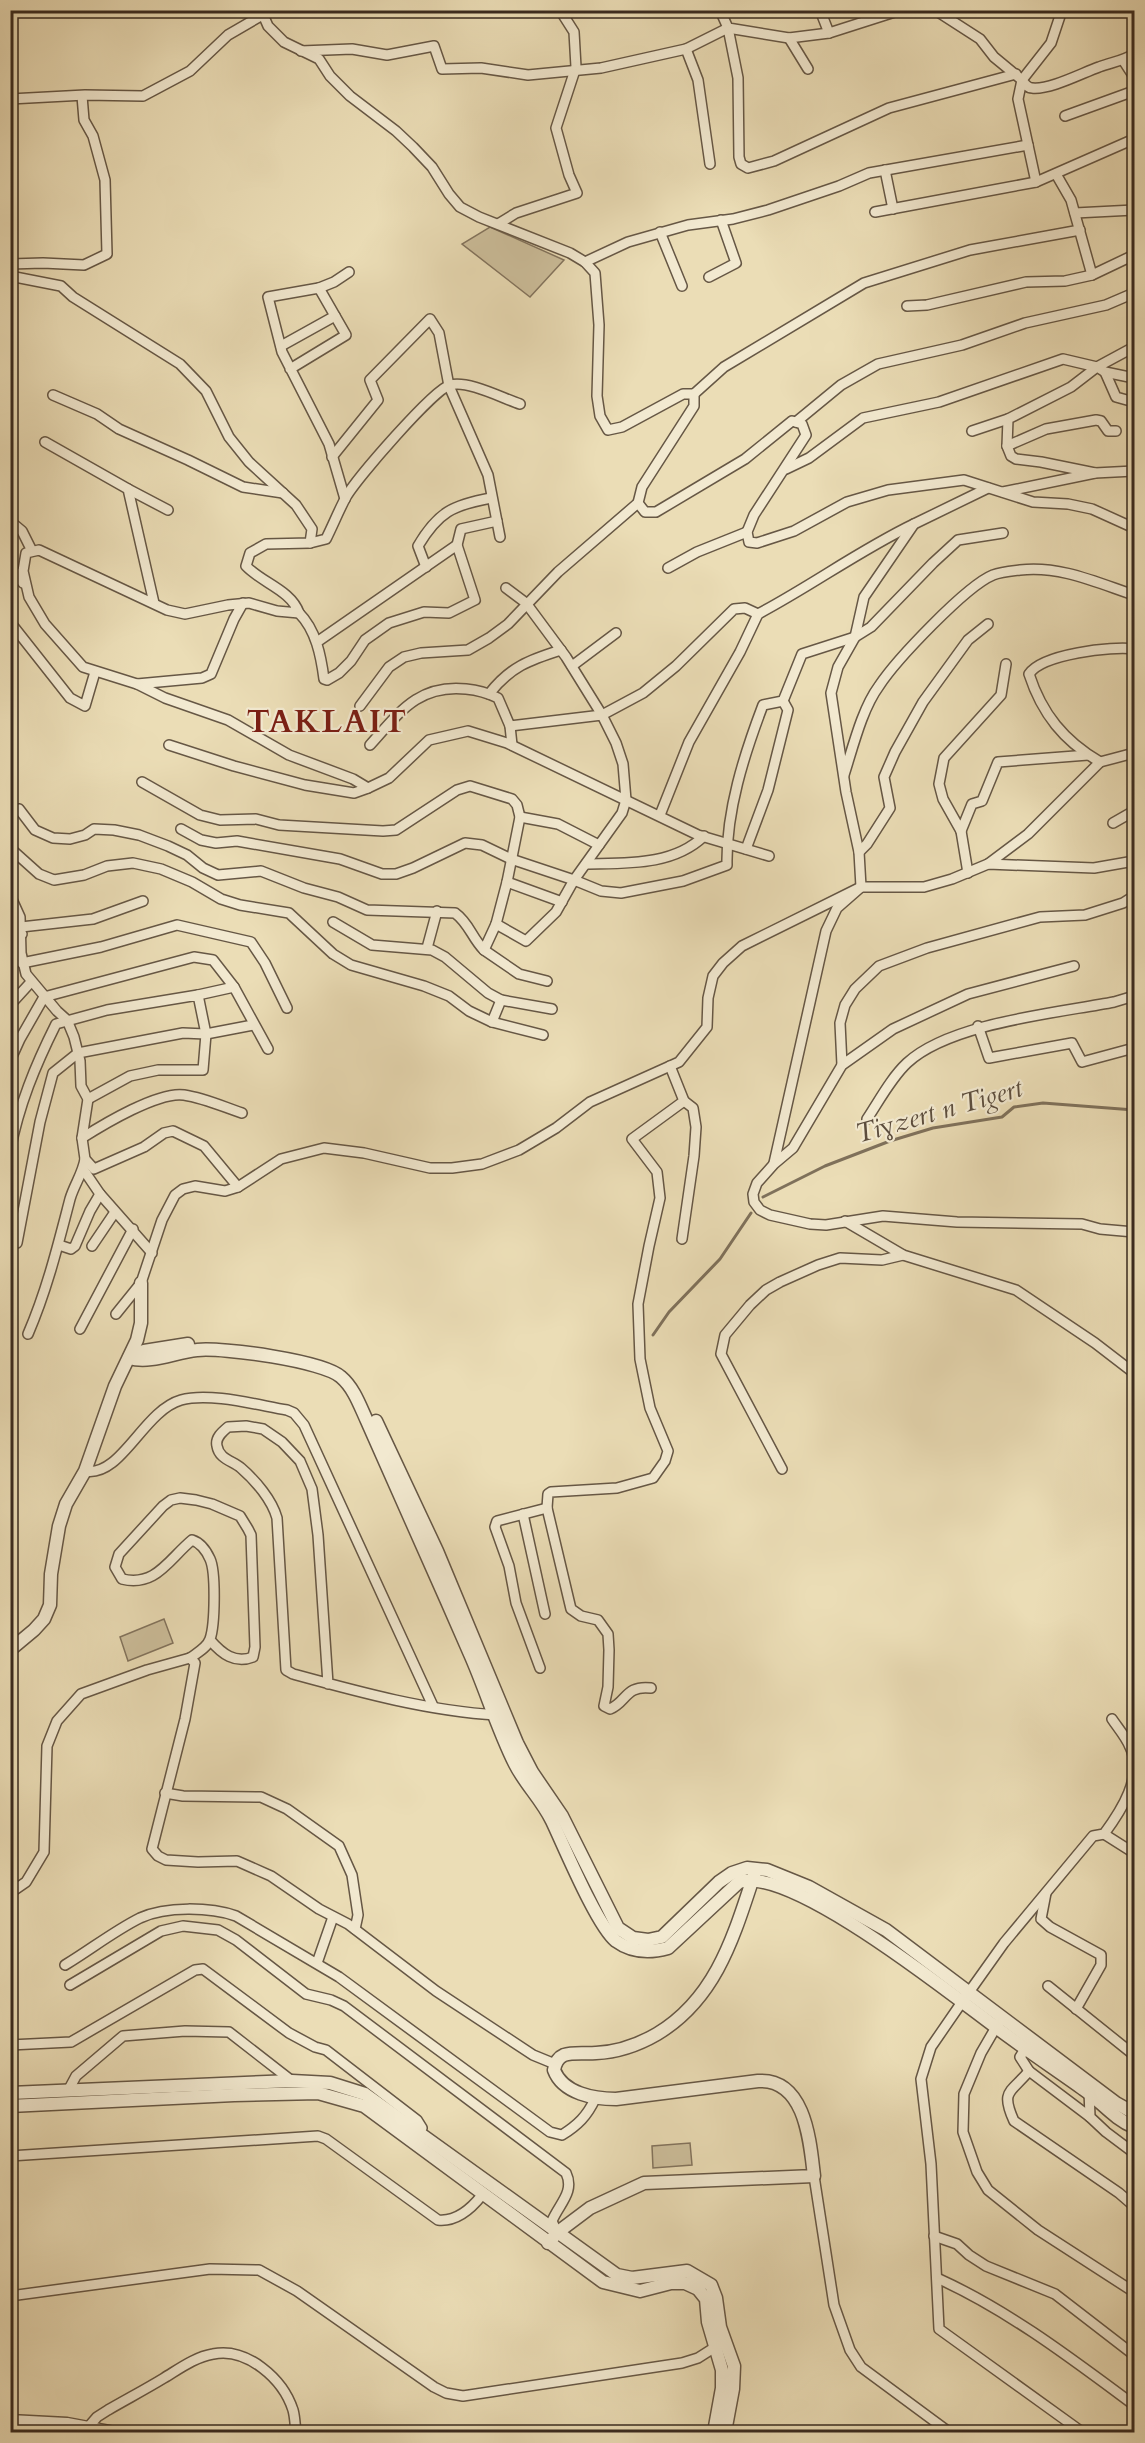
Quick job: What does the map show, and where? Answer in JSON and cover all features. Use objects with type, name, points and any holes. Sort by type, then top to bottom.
[{"type":"street","points":[[498,224],[516,213],[577,193],[569,175],[556,128],[575,70],[574,32],[560,10]]},
{"type":"street","points":[[720,10],[728,28],[738,78],[739,157],[741,164],[748,168],[774,161],[889,108],[1019,77],[1052,43],[1062,10]]},
{"type":"street","points":[[820,10],[829,33]]},
{"type":"street","points":[[301,51],[352,49],[387,55],[434,46],[442,69],[482,68],[528,75],[601,68],[686,49],[728,28],[789,38],[829,33],[873,14],[901,10]]},
{"type":"street","points":[[935,10],[980,39],[994,57],[1028,87],[1034,89],[1068,80],[1134,54]]},
{"type":"street","points":[[950,10],[950,21]]},
{"type":"street","points":[[10,99],[143,96],[190,71],[228,35],[265,12],[268,26],[284,42],[319,58],[330,76],[350,96],[413,147],[432,167],[460,207],[570,253],[585,262],[595,273],[599,324],[597,396],[600,416],[608,430],[622,427],[683,394],[694,394],[724,367],[864,283],[970,250],[1080,230]]},
{"type":"street","points":[[789,38],[808,69]]},
{"type":"street","points":[[686,49],[698,80],[710,164]]},
{"type":"street","points":[[1123,60],[1134,77]]},
{"type":"street","points":[[1019,77],[1018,99],[1036,182]]},
{"type":"street","points":[[1065,116],[1134,91]]},
{"type":"street","points":[[10,264],[43,262],[84,265],[107,254],[105,180],[93,136],[84,120],[82,96]]},
{"type":"street","points":[[875,212],[1036,182],[1134,139]]},
{"type":"street","points":[[585,262],[628,242],[688,225],[768,210],[839,186],[869,172],[1028,145]]},
{"type":"street","points":[[885,170],[893,209]]},
{"type":"street","points":[[1056,174],[1071,200],[1092,275]]},
{"type":"street","points":[[1075,213],[1134,210]]},
{"type":"street","points":[[709,277],[736,263],[721,220]]},
{"type":"street","points":[[660,232],[682,286]]},
{"type":"street","points":[[907,306],[927,305],[1026,282],[1065,281],[1092,275],[1134,255]]},
{"type":"street","points":[[345,500],[328,444],[281,346],[268,297],[319,288],[349,272]]},
{"type":"street","points":[[10,276],[61,286],[73,297],[180,364],[206,391],[230,437],[249,462],[296,505],[312,529],[310,543]]},
{"type":"street","points":[[291,369],[346,335],[319,288]]},
{"type":"street","points":[[796,422],[841,385],[878,364],[962,345],[1024,323],[1106,305],[1134,293]]},
{"type":"street","points":[[281,346],[335,316]]},
{"type":"street","points":[[332,457],[378,400],[370,380],[430,319],[439,333],[449,386],[488,475],[500,537]]},
{"type":"street","points":[[972,431],[1008,419],[1071,387],[1134,347]]},
{"type":"street","points":[[786,469],[809,458],[863,418],[939,402],[1064,359],[1134,378]]},
{"type":"street","points":[[1101,370],[1116,397],[1134,402]]},
{"type":"street","points":[[497,521],[461,529],[457,545],[475,600],[449,613],[424,612],[389,623],[365,640],[351,661],[339,673],[327,680],[324,679],[317,642],[308,621],[288,597],[255,576],[246,566],[250,553],[266,544],[310,543],[326,539],[345,500],[412,418],[438,391],[449,386],[464,384],[520,404]]},
{"type":"street","points":[[360,706],[389,667],[404,657],[421,652],[468,650],[508,624],[526,603],[601,533],[638,503],[642,487],[694,406],[694,394]]},
{"type":"street","points":[[53,395],[97,414],[119,429],[243,487],[283,493]]},
{"type":"street","points":[[1008,419],[1007,446],[1011,456],[1016,459],[1095,473]]},
{"type":"street","points":[[1007,446],[1046,429],[1096,420],[1101,421],[1108,431],[1116,431]]},
{"type":"street","points":[[638,503],[645,512],[656,512],[745,459],[792,421],[802,424],[806,435],[786,469],[754,514],[747,532],[749,542],[757,543],[794,531],[847,502],[888,490],[964,480],[1033,502],[1068,504],[1092,509],[1134,528]]},
{"type":"street","points":[[45,442],[168,510]]},
{"type":"street","points":[[1000,492],[1095,473],[1134,471]]},
{"type":"street","points":[[660,815],[689,742],[740,652],[758,614],[801,591],[871,545],[988,488]]},
{"type":"street","points":[[128,489],[154,603]]},
{"type":"street","points":[[426,567],[418,546],[425,534],[447,510],[465,503],[491,498]]},
{"type":"street","points":[[10,521],[22,531],[32,551]]},
{"type":"street","points":[[861,887],[859,852],[843,777],[831,693],[838,667],[855,637],[864,597],[914,524]]},
{"type":"street","points":[[668,568],[697,552],[747,532]]},
{"type":"street","points":[[783,701],[802,654],[855,637],[871,627],[958,540],[1004,533]]},
{"type":"street","points":[[317,642],[457,545]]},
{"type":"street","points":[[299,613],[283,613],[243,603],[185,614],[154,603],[39,550],[26,553],[23,571],[29,597],[45,624],[83,667],[137,684],[165,698],[228,720],[289,755],[353,779],[368,788]]},
{"type":"street","points":[[10,565],[26,587]]},
{"type":"street","points":[[843,777],[861,724],[878,687],[915,643],[954,605],[992,575],[1022,570],[1060,572],[1090,579],[1134,595]]},
{"type":"street","points":[[496,924],[526,941],[556,912],[574,880],[622,813],[626,800],[623,764],[616,743],[602,715],[572,666],[526,603],[506,588]]},
{"type":"street","points":[[137,684],[202,678],[211,674],[243,603]]},
{"type":"street","points":[[510,726],[602,715],[643,693],[676,666],[734,609],[745,608],[758,614]]},
{"type":"street","points":[[10,622],[70,698],[85,706],[95,672]]},
{"type":"street","points":[[859,852],[867,844],[890,808],[884,777],[923,702],[968,640],[988,624]]},
{"type":"street","points":[[572,666],[616,633]]},
{"type":"street","points":[[1100,762],[1088,755],[1051,721],[1033,686],[1030,672],[1044,664],[1076,654],[1108,648],[1134,649]]},
{"type":"street","points":[[489,694],[502,677],[529,660],[561,650]]},
{"type":"street","points":[[968,873],[961,831],[943,799],[939,784],[944,758],[1001,695],[1006,664]]},
{"type":"street","points":[[370,745],[400,711],[428,693],[452,688],[478,690],[498,698],[510,726],[512,745]]},
{"type":"street","points":[[181,829],[201,840],[216,843],[237,841],[340,860],[382,874],[396,874],[413,868],[465,843],[482,845],[511,859],[601,891],[621,893],[683,881],[727,866],[726,843],[746,758],[763,705],[783,701]]},
{"type":"street","points":[[746,849],[768,790],[786,719],[788,710],[783,701]]},
{"type":"street","points":[[169,745],[234,766],[305,785],[354,793],[389,778],[429,740],[468,731],[512,745],[704,836],[769,856]]},
{"type":"street","points":[[116,1314],[141,1283],[162,1220],[175,1195],[183,1189],[195,1186],[225,1191],[238,1187],[280,1159],[324,1148],[364,1153],[430,1168],[482,1164],[519,1150],[556,1128],[591,1102],[679,1062],[707,1027],[708,998],[713,976],[723,963],[742,946],[861,887],[924,888],[988,864],[1028,834],[1100,762],[1134,753]]},
{"type":"street","points":[[961,831],[972,804],[982,801],[998,762],[1088,755]]},
{"type":"street","points":[[142,782],[200,815],[220,820],[256,819],[279,825],[396,830],[457,790],[470,786],[512,799],[517,804],[520,817],[496,924],[484,950]]},
{"type":"street","points":[[19,809],[35,830],[53,838],[69,839],[85,835],[94,829],[114,830],[139,835],[168,846],[218,875],[225,876],[251,870],[261,871],[304,888],[338,897],[367,910],[437,910],[455,913],[466,920],[484,950],[519,974],[547,981]]},
{"type":"street","points":[[1113,823],[1134,811]]},
{"type":"street","points":[[520,817],[558,824],[599,845]]},
{"type":"street","points":[[586,864],[650,862],[692,848],[704,836]]},
{"type":"street","points":[[10,848],[39,874],[54,880],[84,875],[107,866],[133,863],[161,869],[230,902],[289,913],[333,954],[351,965],[441,993],[469,1011],[492,1022],[543,1035]]},
{"type":"street","points":[[988,864],[1094,868],[1134,861]]},
{"type":"street","points":[[507,882],[562,902]]},
{"type":"street","points":[[774,1164],[826,931],[837,908],[861,887]]},
{"type":"street","points":[[10,895],[21,930],[22,963],[31,982],[67,1020],[78,1053],[81,1086],[88,1099],[82,1138],[84,1164],[100,1194],[152,1253]]},
{"type":"street","points":[[842,1065],[840,1023],[845,1005],[855,989],[879,966],[927,948],[1040,917],[1085,915],[1123,903],[1134,896]]},
{"type":"street","points":[[10,941],[21,930],[93,919],[143,901]]},
{"type":"street","points":[[1123,903],[1134,903]]},
{"type":"street","points":[[427,948],[437,910]]},
{"type":"street","points":[[333,922],[372,945],[427,948],[445,957],[488,993],[501,1000],[552,1009]]},
{"type":"street","points":[[22,963],[101,947],[177,925],[251,942],[265,963],[287,1008]]},
{"type":"street","points":[[10,1061],[44,997],[194,957],[213,960],[234,987],[268,1049]]},
{"type":"street","points":[[1074,966],[968,994],[893,1029],[842,1065],[793,1148],[757,1183],[753,1202],[760,1210],[788,1221],[810,1224],[826,1225],[883,1216],[957,1222],[1082,1224],[1100,1229],[1134,1232]]},
{"type":"street","points":[[10,1005],[31,982]]},
{"type":"street","points":[[10,1151],[17,1115],[40,1054],[56,1024],[117,1008],[234,987]]},
{"type":"street","points":[[88,1099],[130,1076],[158,1070],[203,1070],[206,1034],[198,995]]},
{"type":"street","points":[[867,1119],[907,1062],[928,1049],[978,1026],[1114,1002],[1134,996]]},
{"type":"street","points":[[492,1022],[501,1000]]},
{"type":"street","points":[[17,1243],[40,1122],[53,1073],[78,1053],[183,1033],[206,1034],[253,1025]]},
{"type":"street","points":[[978,1026],[989,1058],[1072,1043],[1082,1062],[1134,1048]]},
{"type":"street","points":[[670,1066],[684,1101],[693,1108],[696,1127],[682,1239]]},
{"type":"street","points":[[82,1138],[128,1112],[160,1099],[182,1094],[242,1113]]},
{"type":"street","points":[[651,1688],[636,1688],[626,1693],[614,1707],[610,1709],[604,1706],[609,1665],[608,1634],[598,1620],[581,1616],[571,1609],[547,1508],[548,1494],[551,1492],[617,1488],[653,1478],[665,1461],[668,1451],[650,1408],[640,1359],[638,1304],[660,1197],[657,1172],[632,1139],[684,1101]]},
{"type":"street","points":[[84,1164],[94,1169],[144,1147],[164,1132],[173,1131],[204,1146],[238,1187]]},
{"type":"street","points":[[28,1334],[42,1302],[74,1188],[84,1164]]},
{"type":"street","points":[[59,1245],[71,1249],[75,1246],[100,1194]]},
{"type":"street","points":[[92,1246],[115,1212]]},
{"type":"street","points":[[845,1221],[903,1255],[1016,1290],[1095,1343],[1134,1373]]},
{"type":"street","points":[[80,1329],[133,1229]]},
{"type":"street","points":[[782,1469],[721,1354],[725,1335],[766,1290],[818,1265],[840,1258],[882,1260],[903,1255]]},
{"type":"street","points":[[10,1650],[44,1619],[50,1605],[51,1574],[59,1526],[66,1504],[85,1471],[115,1386],[129,1358],[141,1323],[141,1283]]},
{"type":"street","points":[[129,1358],[144,1351],[199,1342],[313,1357],[333,1363],[351,1375],[361,1390],[437,1551],[500,1715],[532,1772],[562,1816],[610,1917],[618,1928],[633,1938],[648,1940],[662,1937],[719,1882],[732,1873],[747,1868],[754,1874]]},
{"type":"street","points":[[85,1471],[101,1470],[112,1465],[155,1415],[180,1401],[209,1398],[294,1413],[304,1425],[433,1706]]},
{"type":"street","points":[[328,1684],[319,1547],[312,1489],[300,1461],[282,1442],[263,1429],[228,1426],[218,1436],[216,1446],[222,1457],[241,1467],[273,1504],[277,1518],[286,1670],[293,1674],[328,1684],[364,1693],[433,1706],[500,1715]]},
{"type":"street","points":[[10,1893],[26,1882],[45,1852],[47,1746],[57,1721],[81,1694],[147,1670],[190,1658],[210,1640],[215,1614],[212,1561],[200,1542],[192,1539],[154,1577],[135,1582],[122,1579],[115,1567],[119,1554],[171,1500],[180,1498],[212,1504],[240,1516],[251,1535],[255,1647],[253,1657],[243,1661],[231,1658],[210,1640]]},
{"type":"street","points":[[540,1668],[516,1603],[509,1566],[495,1527],[497,1521],[547,1508]]},
{"type":"street","points":[[523,1514],[545,1614]]},
{"type":"street","points":[[190,1658],[195,1663],[185,1719],[152,1850],[166,1860],[237,1861],[271,1876],[355,1929],[470,2014],[533,2055],[555,2064]]},
{"type":"street","points":[[1104,1834],[1121,1811],[1134,1771],[1131,1748],[1112,1719]]},
{"type":"street","points":[[165,1793],[183,1796],[261,1797],[287,1809],[339,1846],[351,1875],[358,1915],[355,1929]]},
{"type":"street","points":[[1082,2433],[939,2329],[931,2164],[921,2079],[931,2048],[965,1998],[1004,1943],[1093,1836],[1104,1834],[1134,1853]]},
{"type":"street","points":[[754,1874],[767,1870],[809,1887],[886,1930],[965,1998],[1090,2087],[1129,2125],[1133,2110],[1090,2087],[1025,2049],[999,2023]]},
{"type":"street","points":[[754,1874],[734,1937],[719,1970],[702,1994],[688,2008],[659,2032],[642,2042],[615,2050],[564,2055],[555,2064],[554,2070],[561,2081],[579,2093],[595,2099],[616,2099],[769,2081],[789,2093],[802,2114],[808,2138],[834,2305],[850,2350],[861,2367],[949,2433]]},
{"type":"street","points":[[1047,1890],[1041,1919],[1050,1927],[1101,1955],[1101,1965],[1076,2009]]},
{"type":"street","points":[[65,1965],[142,1917],[164,1912],[207,1908],[236,1916],[317,1963],[550,2132],[562,2134],[575,2127],[589,2113],[595,2099]]},
{"type":"street","points":[[317,1963],[333,1917]]},
{"type":"street","points":[[70,1985],[161,1931],[183,1926],[218,1930],[236,1940],[306,1994],[331,2000],[344,2007],[566,2173],[570,2182],[568,2193],[552,2221],[558,2232]]},
{"type":"street","points":[[10,2045],[71,2042],[195,1970],[203,1969],[290,2033],[315,2047],[326,2050],[366,2079],[417,2120],[422,2128],[420,2132]]},
{"type":"street","points":[[1048,1986],[1134,2055]]},
{"type":"street","points":[[999,2023],[984,2046],[964,2094],[963,2132],[977,2172],[988,2190],[1038,2230],[1134,2292]]},
{"type":"street","points":[[69,2089],[76,2076],[123,2036],[185,2031],[229,2032],[292,2081]]},
{"type":"street","points":[[1025,2049],[1020,2057],[1029,2071],[1134,2153]]},
{"type":"street","points":[[1029,2071],[1008,2093],[1006,2104],[1014,2121],[1119,2193],[1134,2206]]},
{"type":"street","points":[[10,2093],[292,2081],[330,2083],[365,2094],[617,2275],[632,2278],[687,2271],[711,2285],[716,2298],[720,2327],[722,2370],[722,2388],[714,2433]]},
{"type":"street","points":[[1090,2087],[1090,2117]]},
{"type":"street","points":[[10,2106],[318,2093],[364,2106],[603,2282],[640,2291],[671,2283],[685,2283],[698,2289],[706,2298],[708,2322],[734,2366],[725,2433]]},
{"type":"street","points":[[10,2156],[318,2136],[336,2146],[438,2220],[460,2216],[474,2205],[482,2194]]},
{"type":"street","points":[[548,2242],[590,2208],[644,2183],[814,2176]]},
{"type":"street","points":[[934,2236],[957,2244],[986,2266],[1056,2294],[1134,2355]]},
{"type":"street","points":[[10,2296],[210,2269],[259,2270],[297,2291],[434,2387],[446,2393],[463,2396],[681,2363],[698,2358],[720,2343]]},
{"type":"street","points":[[937,2278],[962,2289],[1004,2315],[1134,2405]]},
{"type":"street","points":[[86,2429],[108,2410],[191,2362],[214,2353],[237,2356],[254,2362],[268,2371],[282,2388],[293,2411],[297,2433]]},
{"type":"street","points":[[10,2421],[51,2422],[110,2433]]},
{"type":"street","points":[[10,2432],[28,2433]]},
{"type":"shaded area","points":[[490,227],[564,260],[530,297],[462,244]]},
{"type":"shaded area","points":[[164,1619],[173,1643],[128,1661],[120,1637]]},
{"type":"shaded area","points":[[690,2143],[692,2165],[653,2168],[652,2146]]},
{"type":"waterway","name":"Tiɣzert n Tigert","points":[[763,1197],[825,1166],[890,1141],[933,1128],[1002,1117],[1014,1107],[1043,1103],[1134,1110]]},
{"type":"waterway","name":"Tiɣzert n Tigert","points":[[653,1335],[669,1312],[720,1259],[751,1213]]},
{"type":"district","name":"TAKLAIT","points":[[327,722]]}]
